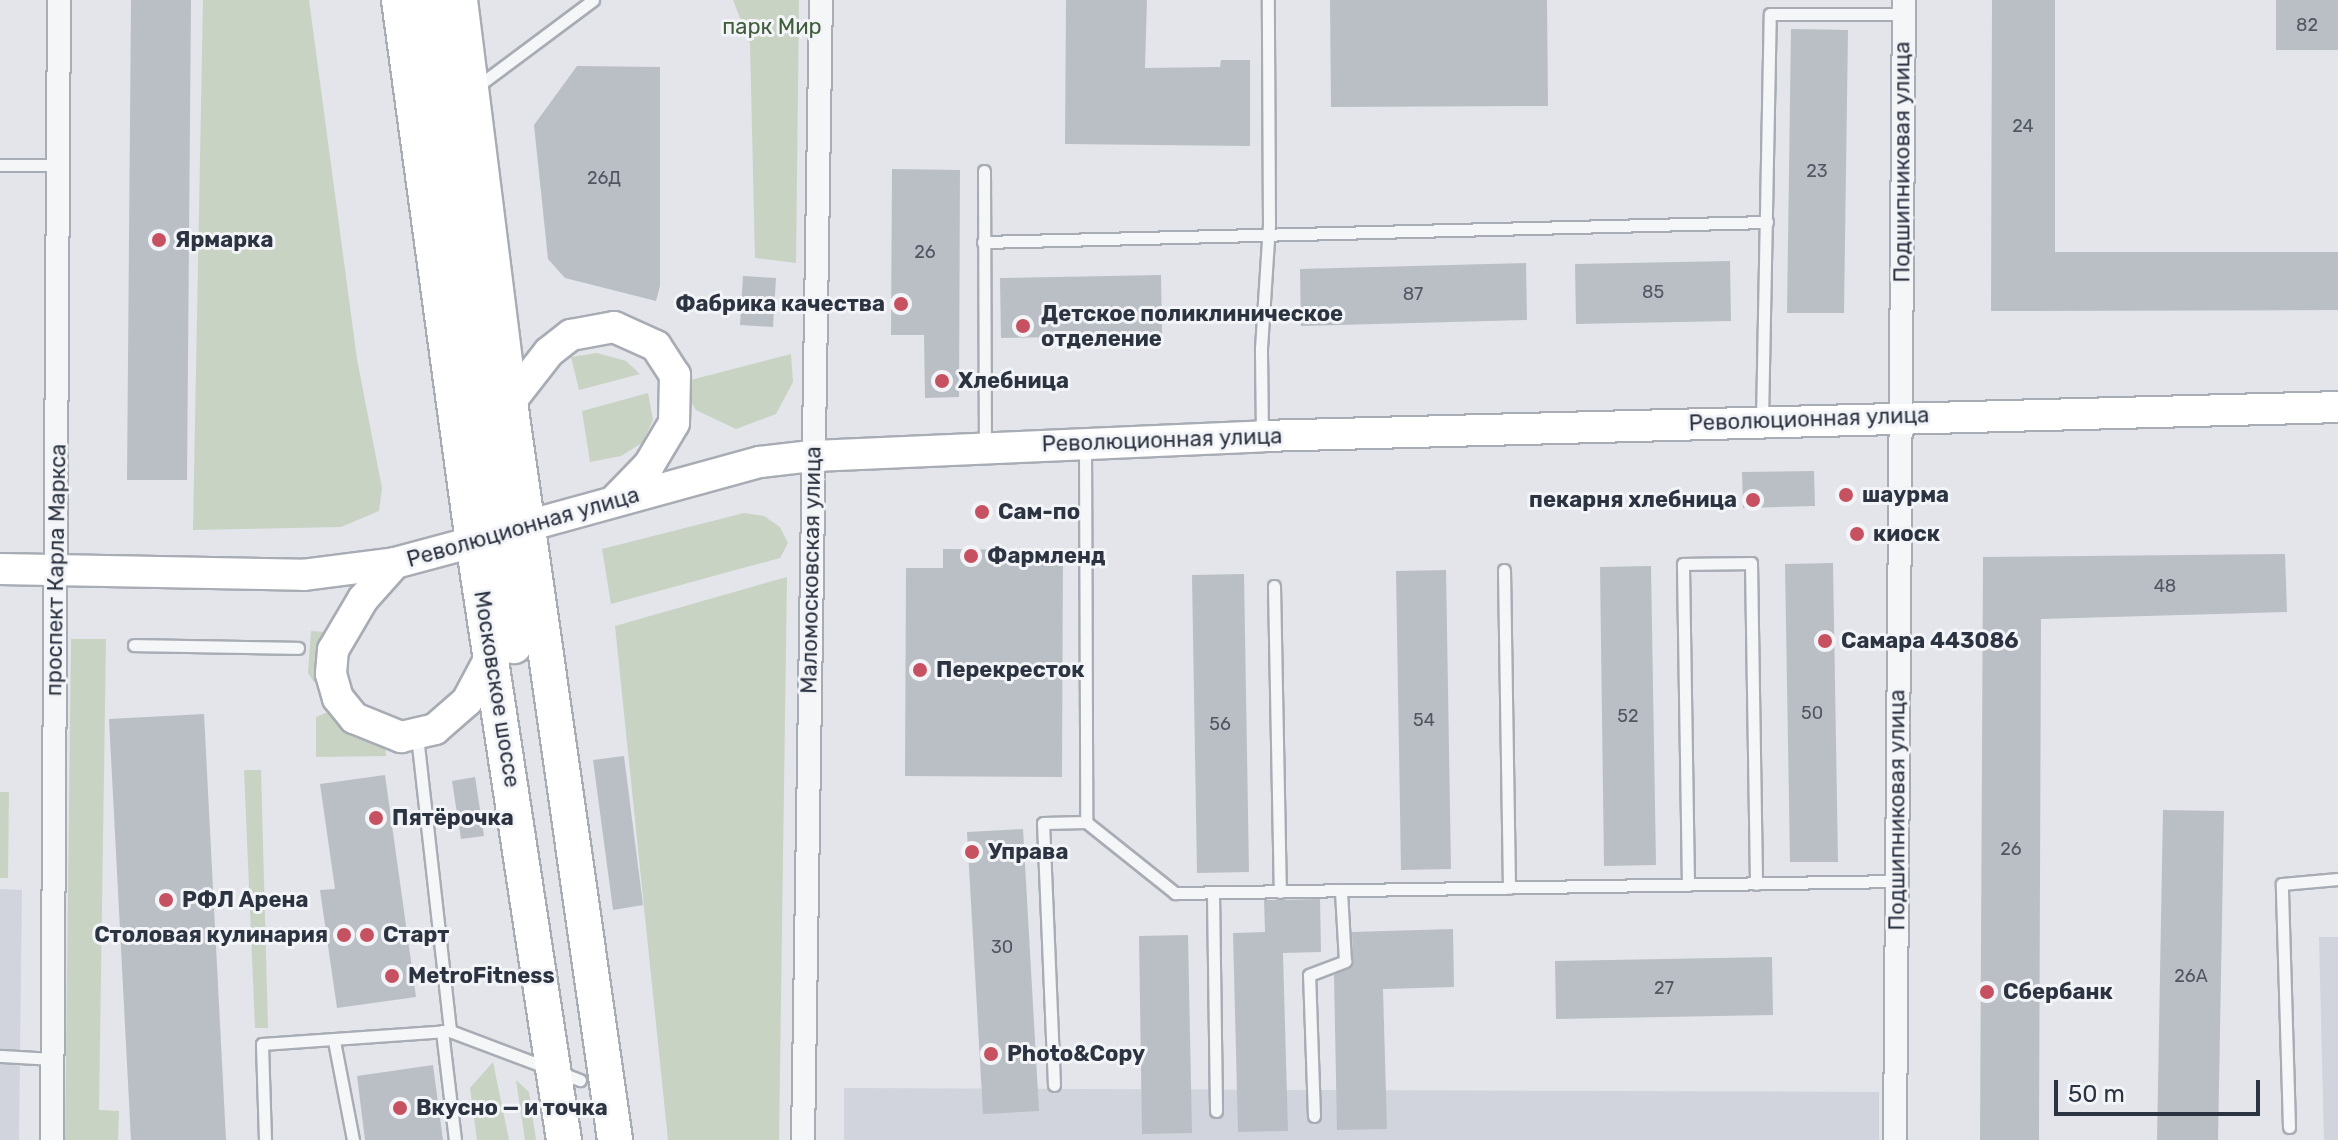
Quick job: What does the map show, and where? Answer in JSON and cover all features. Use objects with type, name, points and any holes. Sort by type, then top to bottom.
[{"type":"main road","name":"Московское шоссе","points":[[399,0],[615,1140]]},
{"type":"main road","name":"Московское шоссе","points":[[427,0],[439,114],[500,534],[568,1075],[564,1140]]},
{"type":"main road","name":"Московское шоссе","points":[[460,0],[469,92],[510,402],[492,654],[568,1075],[588,1140]]},
{"type":"main road","points":[[487,444],[510,402],[549,352],[571,335],[614,327],[656,346],[675,375],[674,423],[649,465],[615,500]]},
{"type":"main road","name":"Революционная улица","points":[[0,569],[303,575],[395,563],[760,462],[812,456],[1262,436],[2338,407]]},
{"type":"main road","points":[[395,563],[344,627],[333,650],[331,674],[338,698],[354,718],[384,733],[417,736],[458,711],[510,619]]},
{"type":"street","name":"проспект Карла Маркса","points":[[52,1140],[59,0]]},
{"type":"street","name":"Маломосковская улица","points":[[803,1140],[821,0]]},
{"type":"street","name":"Подшипниковая улица","points":[[1895,1140],[1904,7]]},
{"type":"lane","points":[[439,114],[593,0]]},
{"type":"lane","points":[[1262,436],[1261,348],[1269,231],[1268,0]]},
{"type":"lane","points":[[1762,422],[1770,14],[1904,7]]},
{"type":"lane","points":[[0,165],[58,165]]},
{"type":"lane","points":[[984,171],[985,448]]},
{"type":"lane","points":[[983,242],[1269,231],[1767,222]]},
{"type":"lane","points":[[1085,443],[1086,822]]},
{"type":"lane","points":[[1688,885],[1683,564],[1724,563],[1751,563],[1756,884]]},
{"type":"lane","points":[[1504,570],[1509,888]]},
{"type":"lane","points":[[1274,586],[1280,892]]},
{"type":"lane","points":[[134,645],[298,648]]},
{"type":"lane","points":[[417,736],[455,1140]]},
{"type":"lane","points":[[1054,1085],[1043,823],[1086,822],[1175,893],[1896,881]]},
{"type":"lane","points":[[2289,1127],[2282,884],[2338,879]]},
{"type":"lane","points":[[1314,1116],[1309,975],[1345,961],[1341,891]]},
{"type":"lane","points":[[1213,893],[1216,1111]]},
{"type":"lane","points":[[265,1140],[262,1044],[446,1031],[568,1075]]},
{"type":"lane","points":[[334,1041],[353,1140]]},
{"type":"lane","points":[[0,1056],[52,1059]]},
{"type":"shaded area","points":[[0,889],[22,890],[19,1140],[0,1140]]},
{"type":"shaded area","points":[[2319,937],[2338,937],[2338,1140],[2324,1140]]},
{"type":"shaded area","points":[[844,1088],[1879,1092],[1879,1140],[844,1140]]},
{"type":"green space","points":[[203,0],[309,0],[357,359],[382,488],[379,511],[341,527],[193,530]]},
{"type":"green space","name":"парк Мир","points":[[733,0],[799,0],[796,263],[755,258],[750,44]]},
{"type":"green space","points":[[597,353],[626,361],[640,374],[579,390],[571,357]]},
{"type":"green space","points":[[791,354],[793,382],[776,414],[736,429],[696,410],[679,383]]},
{"type":"green space","points":[[648,393],[653,420],[642,443],[621,456],[590,462],[582,411]]},
{"type":"green space","points":[[744,513],[764,516],[780,527],[788,543],[780,558],[611,604],[602,549]]},
{"type":"green space","points":[[787,577],[779,1140],[668,1140],[615,626]]},
{"type":"green space","points":[[311,631],[326,632],[319,681],[314,682],[308,673]]},
{"type":"green space","points":[[71,639],[106,639],[99,1110],[119,1111],[118,1140],[65,1140]]},
{"type":"green space","points":[[335,709],[385,743],[386,756],[316,757],[316,717]]},
{"type":"green space","points":[[244,770],[261,770],[268,1028],[255,1028]]},
{"type":"green space","points":[[0,792],[9,792],[8,878],[0,878]]},
{"type":"green space","points":[[493,1062],[509,1140],[477,1140],[470,1088]]},
{"type":"green space","points":[[516,1080],[529,1092],[536,1140],[525,1140]]},
{"type":"building","name":"Ярмарка","points":[[131,0],[191,0],[187,480],[127,480]]},
{"type":"building","points":[[1066,0],[1147,0],[1145,68],[1220,67],[1221,60],[1250,60],[1250,146],[1065,144]]},
{"type":"building","points":[[1330,0],[1547,0],[1548,106],[1331,107]]},
{"type":"building","points":[[1992,0],[2055,0],[2055,252],[2338,252],[2338,310],[1991,311]]},
{"type":"building","points":[[2276,0],[2338,0],[2338,50],[2276,50]]},
{"type":"building","points":[[1791,29],[1848,30],[1844,313],[1787,313]]},
{"type":"building","points":[[577,66],[660,67],[660,286],[656,301],[565,278],[548,259],[534,125]]},
{"type":"building","points":[[892,169],[960,170],[959,397],[925,398],[924,335],[891,335]]},
{"type":"building","points":[[1730,261],[1731,321],[1576,324],[1575,264]]},
{"type":"building","points":[[1526,263],[1527,320],[1301,326],[1300,269]]},
{"type":"building","points":[[1161,275],[1162,335],[1001,338],[1000,278]]},
{"type":"building","points":[[743,276],[776,278],[773,327],[740,325]]},
{"type":"building","points":[[1814,471],[1815,506],[1743,508],[1742,472]]},
{"type":"building","points":[[943,549],[1063,550],[1062,777],[905,776],[906,568],[943,568]]},
{"type":"building","points":[[2285,554],[2287,612],[2041,619],[2039,1140],[1980,1140],[1983,557]]},
{"type":"building","points":[[1833,563],[1838,862],[1790,862],[1785,564]]},
{"type":"building","points":[[1651,566],[1656,865],[1604,866],[1600,567]]},
{"type":"building","points":[[1446,570],[1451,869],[1401,870],[1396,571]]},
{"type":"building","points":[[1244,574],[1249,872],[1197,873],[1192,575]]},
{"type":"building","name":"РФЛ Арена","points":[[204,714],[226,1140],[131,1140],[109,719]]},
{"type":"building","points":[[624,756],[643,905],[613,910],[593,760]]},
{"type":"building","name":"Старт","points":[[385,775],[416,997],[337,1008],[320,890],[335,889],[320,784]]},
{"type":"building","points":[[475,777],[484,836],[461,839],[452,781]]},
{"type":"building","points":[[2163,810],[2224,811],[2218,1140],[2157,1140]]},
{"type":"building","points":[[1023,829],[1039,1111],[983,1114],[967,832]]},
{"type":"building","points":[[1320,899],[1321,952],[1283,953],[1288,1131],[1238,1132],[1233,933],[1265,932],[1264,900]]},
{"type":"building","points":[[1453,929],[1454,987],[1383,989],[1387,1129],[1337,1130],[1334,975],[1353,965],[1352,932]]},
{"type":"building","points":[[1188,935],[1192,1133],[1142,1134],[1139,936]]},
{"type":"building","points":[[1772,957],[1773,1015],[1556,1019],[1555,961]]},
{"type":"building","name":"Вкусно — и точка","points":[[433,1065],[443,1140],[365,1140],[357,1076]]},
{"type":"place","name":"Ярмарка","points":[[159,240]]},
{"type":"place","name":"Фабрика качества","points":[[901,304]]},
{"type":"place","name":"Детское поликлиническое отделение","points":[[1023,326]]},
{"type":"place","name":"Хлебница","points":[[942,381]]},
{"type":"place","name":"шаурма","points":[[1846,495]]},
{"type":"place","name":"пекарня хлебница","points":[[1753,500]]},
{"type":"place","name":"Сам-по","points":[[982,512]]},
{"type":"place","name":"киоск","points":[[1857,534]]},
{"type":"place","name":"Фармленд","points":[[971,556]]},
{"type":"place","name":"Самара 443086","points":[[1825,641]]},
{"type":"place","name":"Перекресток","points":[[920,670]]},
{"type":"place","name":"Пятёрочка","points":[[376,818]]},
{"type":"place","name":"Управа","points":[[972,852]]},
{"type":"place","name":"РФЛ Арена","points":[[166,900]]},
{"type":"place","name":"Столовая кулинария","points":[[344,935]]},
{"type":"place","name":"Старт","points":[[367,935]]},
{"type":"place","name":"MetroFitness","points":[[392,976]]},
{"type":"place","name":"Сбербанк","points":[[1987,992]]},
{"type":"place","name":"Photo&Copy","points":[[991,1054]]},
{"type":"place","name":"Вкусно — и точка","points":[[400,1108]]}]
